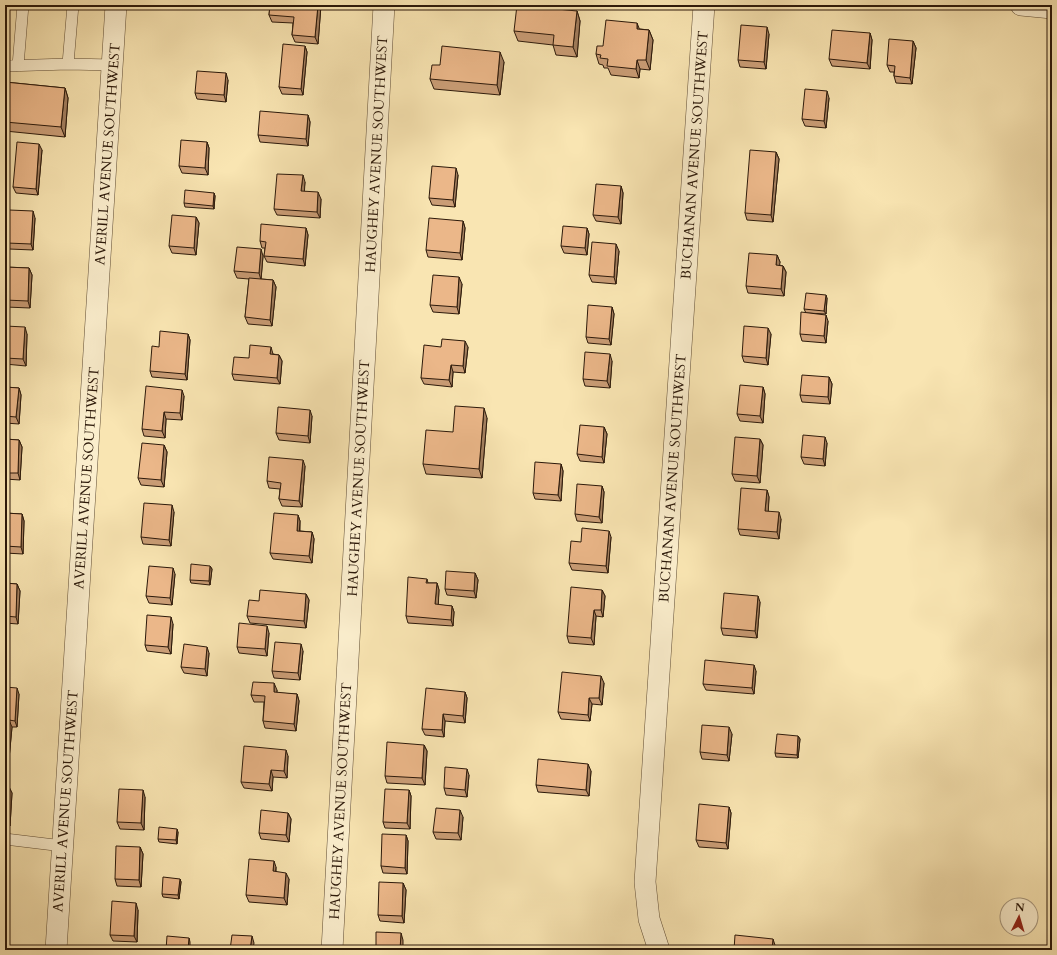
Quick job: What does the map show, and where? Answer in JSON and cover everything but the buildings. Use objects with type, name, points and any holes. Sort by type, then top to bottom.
[{"type":"street","name":"AVERILL AVENUE SOUTHWEST","points":[[56,950],[116,5]]},
{"type":"street","name":"HAUGHEY AVENUE SOUTHWEST","points":[[332,950],[384,5]]},
{"type":"street","name":"BUCHANAN AVENUE SOUTHWEST","points":[[659,950],[648,919],[645,882],[704,5]]},
{"type":"street","points":[[1021,5],[1052,8]]},
{"type":"lane","points":[[18,66],[23,5]]},
{"type":"lane","points":[[68,64],[73,5]]},
{"type":"lane","points":[[5,66],[68,64],[112,65]]},
{"type":"lane","points":[[5,839],[62,846]]}]
